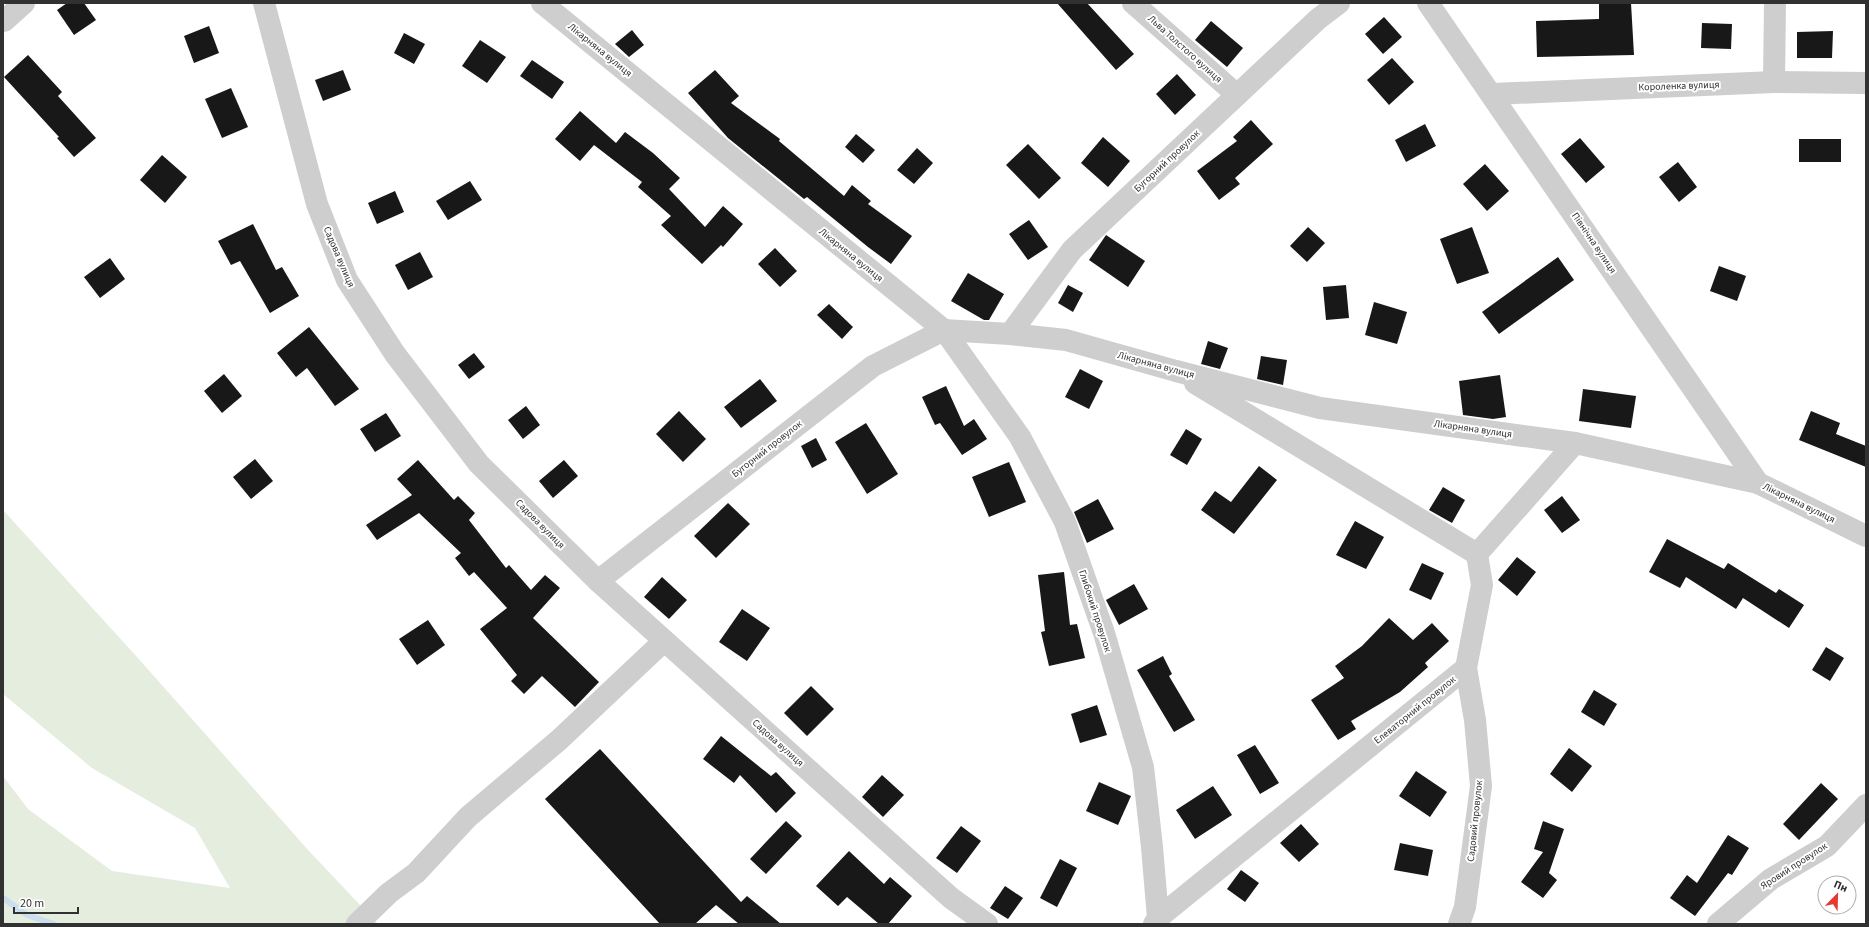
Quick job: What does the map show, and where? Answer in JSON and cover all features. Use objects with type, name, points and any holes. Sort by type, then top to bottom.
[{"type":"street","points":[[4,21],[24,3]]},
{"type":"street","name":"Садова вулиця","points":[[264,3],[317,204],[347,280],[395,354],[479,464],[598,581],[664,641],[951,898],[987,924]]},
{"type":"street","name":"Лікарняна вулиця","points":[[542,3],[944,330],[1010,334],[1066,340],[1320,408],[1575,443],[1758,483],[1866,536]]},
{"type":"street","name":"Льва Толстого вулиця","points":[[1133,3],[1237,95]]},
{"type":"street","name":"Бугорний провулок","points":[[1010,334],[1072,250],[1318,19],[1339,3]]},
{"type":"street","name":"Північна вулиця","points":[[1428,3],[1758,483]]},
{"type":"street","points":[[1774,82],[1775,3]]},
{"type":"street","name":"Короленка вулиця","points":[[1492,94],[1774,82],[1866,83]]},
{"type":"street","name":"Бугорний провулок","points":[[598,581],[873,366],[944,330]]},
{"type":"street","name":"Глибокий провулок","points":[[944,330],[1020,437],[1065,522],[1104,633],[1143,767],[1156,921]]},
{"type":"street","points":[[1176,370],[1477,554],[1482,585],[1466,668]]},
{"type":"street","points":[[1477,554],[1575,443]]},
{"type":"street","points":[[357,924],[390,893],[416,873],[468,817],[559,740],[664,641]]},
{"type":"street","name":"Елеваторний провулок","points":[[1156,921],[1466,668]]},
{"type":"street","name":"Садовий провулок","points":[[1459,924],[1465,907],[1481,786],[1475,720],[1466,668]]},
{"type":"street","name":"Яровий провулок","points":[[1718,924],[1771,879],[1827,846],[1866,806]]},
{"type":"shaded area","points":[[3,510],[137,657],[309,851],[378,924],[3,924],[3,776],[28,809],[112,871],[230,888],[195,828],[92,768],[3,694]]},
{"type":"building","points":[[67,3],[84,3],[96,20],[74,35],[57,10]]},
{"type":"building","points":[[1057,3],[1087,3],[1134,54],[1116,70]]},
{"type":"building","points":[[1599,3],[1631,3],[1634,55],[1537,57],[1536,21],[1599,19]]},
{"type":"building","points":[[1384,17],[1402,37],[1383,54],[1365,34]]},
{"type":"building","points":[[1211,21],[1243,48],[1227,67],[1195,40]]},
{"type":"building","points":[[1702,23],[1732,24],[1731,49],[1701,48]]},
{"type":"building","points":[[209,26],[219,53],[194,63],[184,36]]},
{"type":"building","points":[[632,30],[644,45],[629,57],[615,44]]},
{"type":"building","points":[[1833,31],[1832,58],[1797,58],[1797,32]]},
{"type":"building","points":[[404,33],[425,44],[414,64],[394,53]]},
{"type":"building","points":[[480,40],[506,57],[487,83],[462,66]]},
{"type":"building","points":[[28,55],[62,92],[58,96],[96,138],[74,157],[57,138],[59,137],[4,77]]},
{"type":"building","points":[[1392,58],[1414,82],[1389,105],[1367,80]]},
{"type":"building","points":[[532,60],[564,82],[552,99],[520,76]]},
{"type":"building","points":[[343,70],[351,90],[323,101],[315,80]]},
{"type":"building","points":[[715,70],[739,96],[731,103],[780,139],[779,141],[844,196],[852,185],[871,201],[868,204],[912,236],[891,264],[807,197],[804,199],[728,138],[688,93]]},
{"type":"building","points":[[1177,74],[1196,95],[1175,115],[1156,94]]},
{"type":"building","points":[[231,88],[248,127],[222,138],[205,99]]},
{"type":"building","points":[[580,111],[616,143],[625,132],[653,153],[680,178],[669,189],[705,227],[723,206],[743,224],[723,247],[721,245],[702,264],[661,225],[671,216],[638,187],[642,182],[594,145],[580,161],[555,139]]},
{"type":"building","points":[[1251,120],[1273,144],[1235,178],[1240,184],[1219,200],[1197,171],[1237,141],[1233,137]]},
{"type":"building","points":[[1425,124],[1436,146],[1406,162],[1395,140]]},
{"type":"building","points":[[856,134],[875,150],[863,163],[845,147]]},
{"type":"building","points":[[1103,137],[1130,161],[1108,187],[1081,163]]},
{"type":"building","points":[[1580,138],[1605,167],[1586,183],[1561,154]]},
{"type":"building","points":[[1799,139],[1841,139],[1841,162],[1799,162]]},
{"type":"building","points":[[1028,144],[1061,178],[1039,199],[1006,165]]},
{"type":"building","points":[[917,148],[933,163],[914,184],[897,170]]},
{"type":"building","points":[[162,155],[187,177],[165,203],[140,180]]},
{"type":"building","points":[[1678,162],[1697,187],[1679,202],[1659,177]]},
{"type":"building","points":[[1485,164],[1509,191],[1487,211],[1463,184]]},
{"type":"building","points":[[470,181],[482,200],[448,220],[436,201]]},
{"type":"building","points":[[395,191],[404,212],[377,224],[368,203]]},
{"type":"building","points":[[1029,220],[1048,247],[1028,260],[1009,234]]},
{"type":"building","points":[[253,224],[276,270],[282,267],[299,296],[270,313],[240,261],[231,265],[218,241]]},
{"type":"building","points":[[1308,227],[1325,243],[1307,262],[1290,246]]},
{"type":"building","points":[[1472,227],[1489,273],[1457,284],[1440,239]]},
{"type":"building","points":[[1106,235],[1145,261],[1128,287],[1089,260]]},
{"type":"building","points":[[775,248],[797,271],[780,287],[758,264]]},
{"type":"building","points":[[420,252],[433,277],[408,290],[395,265]]},
{"type":"building","points":[[1558,257],[1574,280],[1499,334],[1482,312]]},
{"type":"building","points":[[110,258],[125,279],[100,298],[84,277]]},
{"type":"building","points":[[1719,266],[1746,276],[1737,301],[1710,291]]},
{"type":"building","points":[[968,273],[1004,294],[989,320],[984,320],[951,301]]},
{"type":"building","points":[[1068,285],[1083,293],[1073,312],[1058,303]]},
{"type":"building","points":[[1346,285],[1349,318],[1326,320],[1323,287]]},
{"type":"building","points":[[1374,302],[1407,312],[1397,344],[1365,335]]},
{"type":"building","points":[[829,304],[853,327],[842,339],[817,315]]},
{"type":"building","points":[[309,327],[359,389],[335,406],[307,368],[296,377],[277,353]]},
{"type":"building","points":[[1208,341],[1228,348],[1220,369],[1201,364]]},
{"type":"building","points":[[474,353],[485,367],[469,379],[458,365]]},
{"type":"building","points":[[1261,356],[1287,360],[1283,385],[1257,379]]},
{"type":"building","points":[[1080,369],[1103,381],[1089,409],[1065,397]]},
{"type":"building","points":[[224,374],[242,396],[222,413],[204,391]]},
{"type":"building","points":[[1500,375],[1506,417],[1493,419],[1463,415],[1459,381]]},
{"type":"building","points":[[760,379],[777,401],[741,428],[724,407]]},
{"type":"building","points":[[946,386],[964,426],[974,419],[987,439],[962,455],[940,423],[935,425],[922,397]]},
{"type":"building","points":[[1583,389],[1636,396],[1631,428],[1579,421]]},
{"type":"building","points":[[526,406],[540,425],[523,439],[508,420]]},
{"type":"building","points":[[679,411],[706,439],[683,462],[656,434]]},
{"type":"building","points":[[1811,411],[1840,423],[1836,434],[1866,446],[1866,467],[1799,440]]},
{"type":"building","points":[[386,413],[401,436],[375,452],[360,429]]},
{"type":"building","points":[[866,423],[898,474],[867,494],[835,442]]},
{"type":"building","points":[[1186,429],[1202,439],[1187,465],[1170,455]]},
{"type":"building","points":[[816,438],[827,460],[812,468],[801,446]]},
{"type":"building","points":[[255,459],[273,481],[251,499],[233,477]]},
{"type":"building","points":[[418,460],[454,500],[458,496],[475,513],[469,520],[506,568],[509,565],[531,590],[545,575],[560,588],[533,618],[599,682],[575,707],[542,676],[524,694],[511,681],[517,675],[480,629],[507,608],[474,572],[469,576],[455,558],[461,553],[419,513],[377,540],[366,525],[412,495],[397,479]]},
{"type":"building","points":[[564,460],[578,476],[553,498],[539,481]]},
{"type":"building","points":[[1009,462],[1026,502],[989,517],[972,477]]},
{"type":"building","points":[[1259,466],[1277,480],[1234,534],[1201,510],[1215,491],[1231,502]]},
{"type":"building","points":[[1443,487],[1465,500],[1452,523],[1429,510]]},
{"type":"building","points":[[1562,496],[1580,520],[1562,533],[1544,510]]},
{"type":"building","points":[[1098,499],[1114,529],[1087,543],[1074,512]]},
{"type":"building","points":[[728,503],[750,524],[716,558],[694,536]]},
{"type":"building","points":[[1355,521],[1384,537],[1366,569],[1336,555]]},
{"type":"building","points":[[1667,539],[1724,569],[1728,563],[1776,593],[1779,589],[1804,605],[1789,628],[1743,598],[1736,609],[1686,577],[1680,588],[1649,572]]},
{"type":"building","points":[[1517,557],[1536,572],[1517,596],[1498,580]]},
{"type":"building","points":[[1422,563],[1444,573],[1431,600],[1409,590]]},
{"type":"building","points":[[1064,572],[1070,625],[1077,624],[1085,658],[1049,666],[1041,632],[1045,631],[1038,575]]},
{"type":"building","points":[[662,577],[687,600],[669,619],[644,597]]},
{"type":"building","points":[[1134,584],[1148,609],[1119,625],[1106,600]]},
{"type":"building","points":[[742,609],[770,628],[747,661],[719,642]]},
{"type":"building","points":[[1389,618],[1413,640],[1432,623],[1449,641],[1425,663],[1428,667],[1400,692],[1351,721],[1356,729],[1338,740],[1311,700],[1344,678],[1335,666],[1362,646]]},
{"type":"building","points":[[428,620],[445,645],[417,665],[399,639]]},
{"type":"building","points":[[1826,647],[1844,658],[1830,681],[1812,670]]},
{"type":"building","points":[[1163,656],[1172,674],[1169,676],[1195,720],[1174,732],[1137,670]]},
{"type":"building","points":[[811,686],[834,709],[807,736],[784,713]]},
{"type":"building","points":[[1594,690],[1617,704],[1604,726],[1581,712]]},
{"type":"building","points":[[1097,705],[1107,735],[1080,743],[1071,714]]},
{"type":"building","points":[[721,736],[771,776],[776,772],[796,793],[776,813],[740,775],[734,783],[703,759]]},
{"type":"building","points":[[1255,745],[1279,783],[1260,794],[1237,755]]},
{"type":"building","points":[[1569,748],[1592,766],[1572,792],[1550,774]]},
{"type":"building","points":[[600,749],[741,902],[747,896],[781,924],[739,924],[716,905],[695,924],[660,924],[545,799]]},
{"type":"building","points":[[1416,771],[1447,792],[1430,817],[1399,796]]},
{"type":"building","points":[[882,775],[904,795],[883,817],[862,797]]},
{"type":"building","points":[[1099,782],[1131,796],[1118,825],[1086,811]]},
{"type":"building","points":[[1821,783],[1838,799],[1799,840],[1783,824]]},
{"type":"building","points":[[1213,786],[1232,815],[1195,839],[1176,810]]},
{"type":"building","points":[[786,821],[802,836],[766,874],[750,859]]},
{"type":"building","points":[[1543,821],[1564,829],[1549,873],[1557,880],[1543,898],[1521,882],[1543,852],[1534,849]]},
{"type":"building","points":[[1301,824],[1319,844],[1299,862],[1280,843]]},
{"type":"building","points":[[961,826],[981,841],[957,873],[936,858]]},
{"type":"building","points":[[1728,835],[1749,848],[1732,875],[1728,873],[1695,916],[1670,898],[1687,875],[1697,883]]},
{"type":"building","points":[[1400,843],[1433,850],[1428,876],[1394,870]]},
{"type":"building","points":[[849,851],[884,884],[890,877],[912,896],[888,924],[879,924],[847,897],[838,906],[816,886]]},
{"type":"building","points":[[1060,859],[1077,868],[1057,907],[1040,898]]},
{"type":"building","points":[[1241,870],[1259,883],[1245,902],[1227,889]]},
{"type":"building","points":[[1005,886],[1023,898],[1008,919],[990,908]]},
{"type":"waterway","points":[[3,898],[27,915],[54,924]]}]
